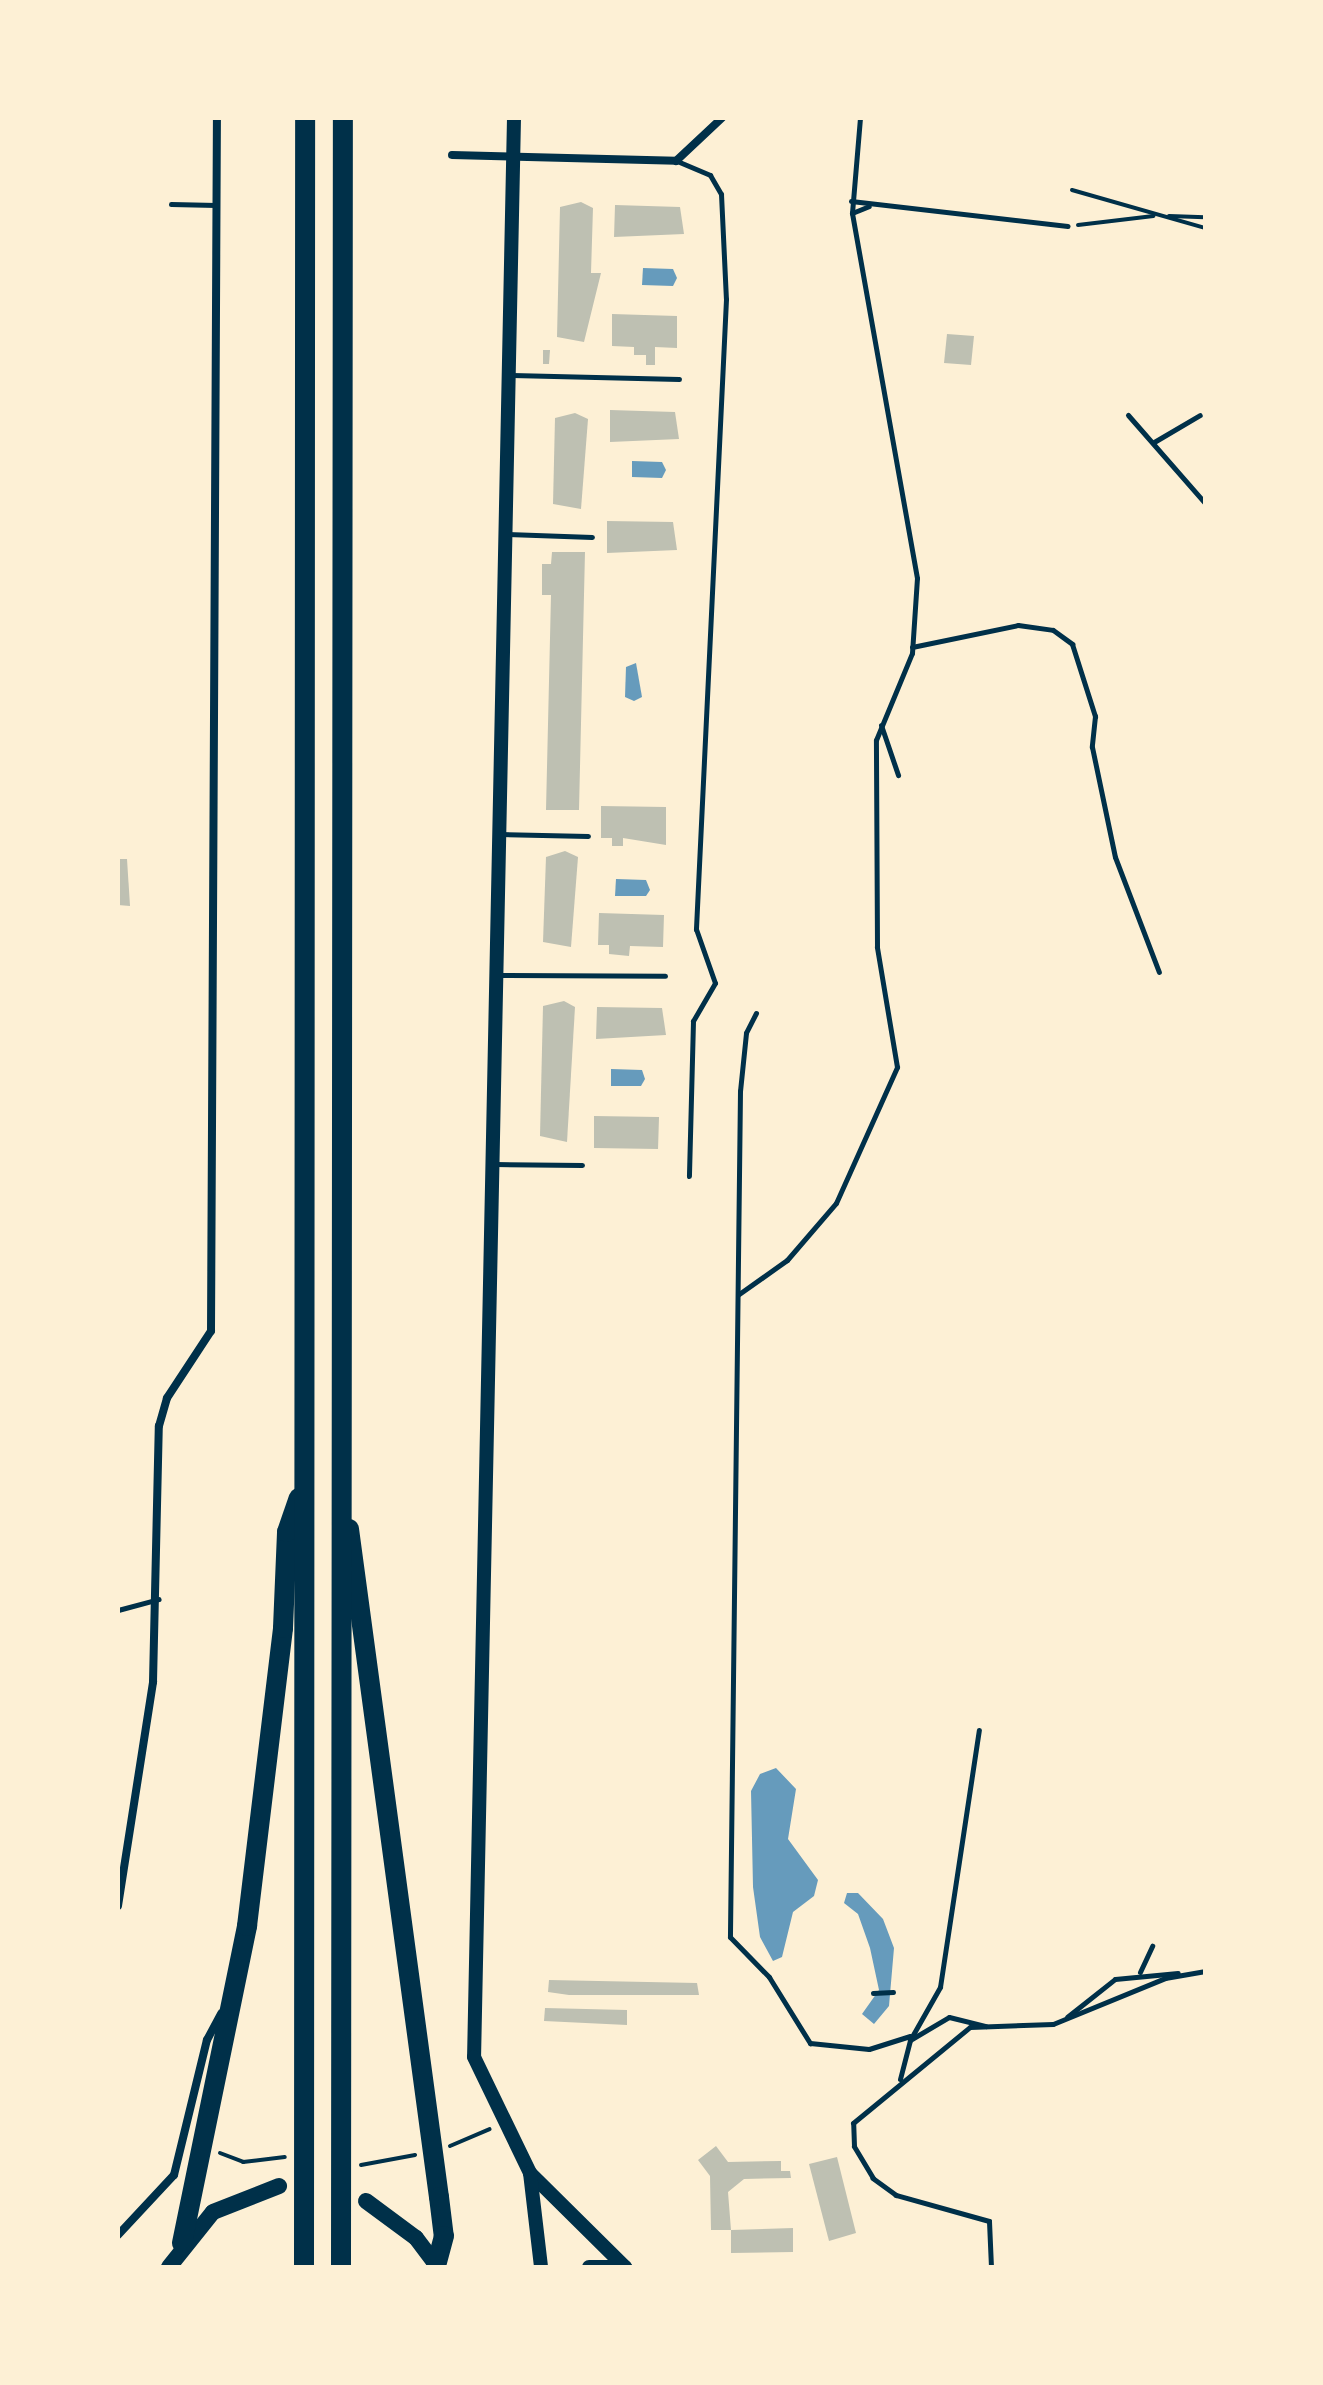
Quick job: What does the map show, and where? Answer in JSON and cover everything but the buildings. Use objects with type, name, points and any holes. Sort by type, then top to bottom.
[{"type":"highway","points":[[304,2267],[305,118]]},
{"type":"highway","points":[[341,2267],[343,118]]},
{"type":"highway","points":[[169,2260],[233,1992],[283,1628],[287,1532],[305,1483]]},
{"type":"highway","points":[[343,1507],[359,1562],[444,2236],[437,2266]]},
{"type":"main road","points":[[169,2260],[213,2212],[279,2186]]},
{"type":"main road","points":[[366,2201],[416,2238],[437,2266]]},
{"type":"street","points":[[118,1906],[159,1599],[159,1426],[167,1398],[211,1331],[217,118]]},
{"type":"street","points":[[514,118],[474,2057],[530,2173],[541,2267]]},
{"type":"street","points":[[452,155],[676,161],[722,118]]},
{"type":"street","points":[[118,2235],[174,2175],[207,2040],[233,1992]]},
{"type":"street","points":[[530,2173],[625,2267]]},
{"type":"street","points":[[589,2267],[625,2267]]},
{"type":"lane","points":[[739,1294],[787,1260],[836,1203],[897,1067],[877,947],[880,724],[912,647],[917,578],[852,213],[860,118]]},
{"type":"lane","points":[[676,161],[710,175],[721,194],[726,299],[696,929],[715,983],[705,1011],[693,1021],[689,1176]]},
{"type":"lane","points":[[851,201],[1068,226]]},
{"type":"lane","points":[[171,204],[217,205]]},
{"type":"lane","points":[[852,213],[870,205]]},
{"type":"lane","points":[[508,375],[679,379]]},
{"type":"lane","points":[[1128,415],[1160,447],[1205,503]]},
{"type":"lane","points":[[1154,442],[1200,415]]},
{"type":"lane","points":[[1160,447],[1162,437]]},
{"type":"lane","points":[[504,534],[592,537]]},
{"type":"lane","points":[[912,647],[1018,625],[1053,630],[1072,644],[1095,716],[1092,747],[1115,857],[1159,972]]},
{"type":"lane","points":[[880,724],[898,775]]},
{"type":"lane","points":[[497,834],[588,836]]},
{"type":"lane","points":[[494,975],[665,976]]},
{"type":"lane","points":[[756,1013],[746,1033],[740,1091],[730,1937],[769,1977],[810,2043],[869,2049],[910,2038],[949,2017],[987,2027]]},
{"type":"lane","points":[[492,1164],[582,1165]]},
{"type":"lane","points":[[118,1610],[159,1599]]},
{"type":"lane","points":[[900,2079],[910,2038],[940,1987],[979,1730]]},
{"type":"lane","points":[[1140,1972],[1152,1946]]},
{"type":"lane","points":[[1063,2020],[1089,1995],[1140,1972],[1186,1974],[1205,1971]]},
{"type":"lane","points":[[991,2267],[989,2221],[896,2195],[873,2178],[854,2146],[853,2123],[900,2079],[970,2027],[1063,2020],[1186,1974]]},
{"type":"lane","points":[[873,1993],[893,1992]]},
{"type":"path","points":[[1072,190],[1205,228]]},
{"type":"path","points":[[1068,226],[1161,216],[1205,217]]},
{"type":"water","points":[[643,268],[673,269],[677,278],[673,286],[642,285]]},
{"type":"water","points":[[632,461],[662,462],[666,470],[662,478],[632,477]]},
{"type":"water","points":[[636,663],[642,697],[634,701],[625,697],[626,667]]},
{"type":"water","points":[[616,879],[646,880],[650,890],[646,896],[615,896]]},
{"type":"water","points":[[611,1069],[642,1070],[645,1079],[641,1086],[611,1086]]},
{"type":"water","points":[[776,1768],[796,1789],[788,1839],[818,1880],[814,1896],[793,1912],[782,1957],[773,1961],[760,1937],[753,1887],[751,1791],[760,1774]]},
{"type":"water","points":[[847,1893],[858,1893],[883,1919],[894,1948],[889,2006],[874,2024],[862,2014],[879,1990],[870,1948],[858,1914],[844,1903]]}]
